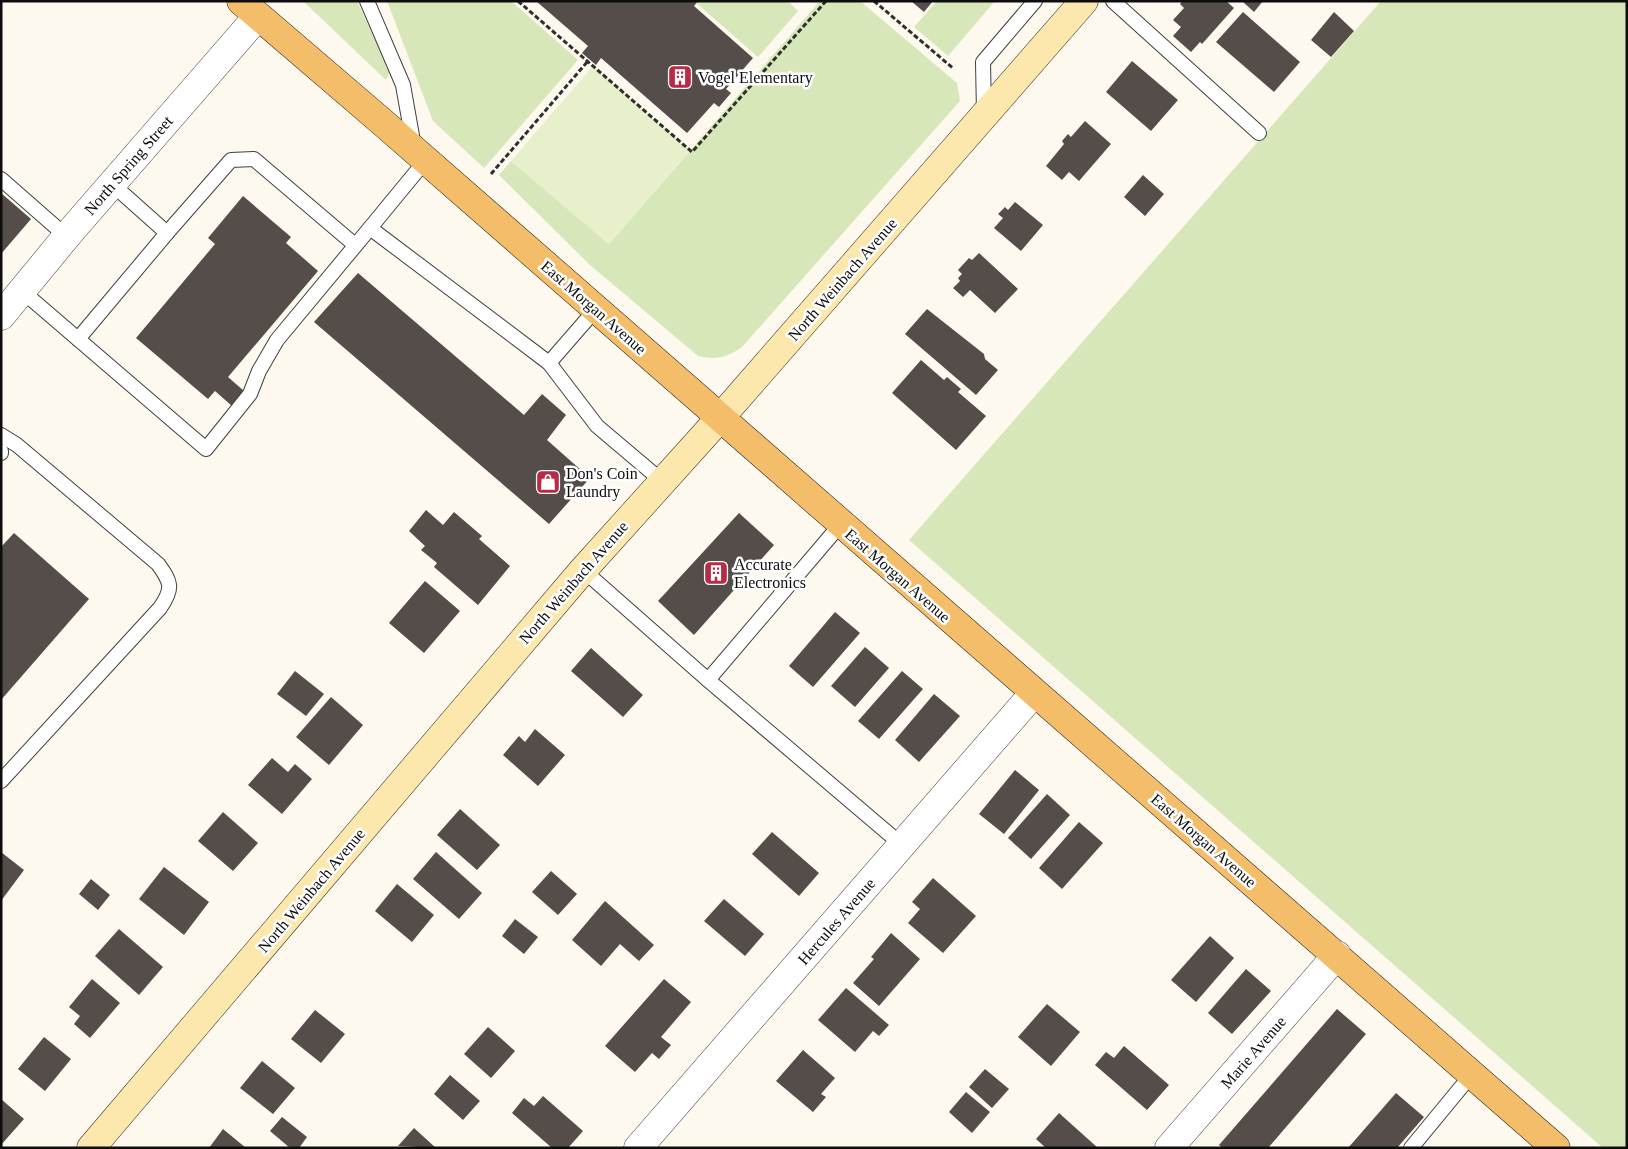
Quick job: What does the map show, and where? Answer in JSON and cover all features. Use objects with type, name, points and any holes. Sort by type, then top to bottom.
[{"type":"main road","name":"North Weinbach Avenue","points":[[91,1148],[583,570],[720,418],[1084,1]]},
{"type":"main road","name":"East Morgan Avenue","points":[[249,9],[420,155],[840,525],[1337,955],[1556,1148]]},
{"type":"street","name":"North Spring Street","points":[[1,316],[66,236],[112,184],[249,9]]},
{"type":"street","name":"Hercules Avenue","points":[[638,1148],[1034,693]]},
{"type":"street","name":"Marie Avenue","points":[[1169,1148],[1337,955]]},
{"type":"lane","points":[[22,291],[206,449],[250,394],[259,370],[277,340],[370,228],[420,155],[403,85],[367,1]]},
{"type":"lane","points":[[984,115],[983,62],[1035,1]]},
{"type":"lane","points":[[1113,1],[1259,133]]},
{"type":"lane","points":[[78,339],[231,160],[254,160],[355,245]]},
{"type":"lane","points":[[1,179],[66,236]]},
{"type":"lane","points":[[112,184],[167,233]]},
{"type":"lane","points":[[370,228],[549,363],[597,426],[662,481]]},
{"type":"lane","points":[[549,363],[596,309]]},
{"type":"lane","points":[[1,434],[17,445],[158,564],[169,580],[170,589],[160,608],[1,781]]},
{"type":"lane","points":[[708,680],[840,525]]},
{"type":"lane","points":[[583,570],[708,680],[902,845]]},
{"type":"lane","points":[[1411,1148],[1472,1074]]},
{"type":"path","points":[[518,1],[692,152],[826,1]]},
{"type":"path","points":[[874,1],[954,69]]},
{"type":"path","points":[[491,174],[588,61]]},
{"type":"green space","points":[[303,1],[357,1],[390,72],[386,80]]},
{"type":"green space","points":[[387,1],[511,1],[578,60],[484,168],[433,121]]},
{"type":"green space","points":[[788,1],[798,11],[758,57],[695,2]]},
{"type":"green space","points":[[820,1],[860,1],[957,83],[960,101],[742,347],[731,354],[721,357],[698,356],[590,265],[499,175],[511,161],[609,244]]},
{"type":"green space","points":[[937,1],[995,1],[948,56],[914,27]]},
{"type":"green space","points":[[1381,1],[1627,1],[1627,1148],[1603,1148],[909,540]]},
{"type":"green space","points":[[593,66],[690,150],[609,244],[511,161]]},
{"type":"building","name":"Vogel Elementary","points":[[536,1],[698,1],[694,6],[753,58],[726,89],[731,93],[719,107],[714,103],[687,133],[601,58],[596,65],[582,53],[588,46]]},
{"type":"building","points":[[911,1],[933,1],[924,12]]},
{"type":"building","points":[[1182,1],[1226,1],[1234,8],[1202,44],[1200,42],[1191,52],[1173,36],[1181,27],[1173,20],[1184,8],[1180,4]]},
{"type":"building","points":[[1242,1],[1263,1],[1254,12]]},
{"type":"building","points":[[1243,12],[1300,62],[1274,92],[1216,42]]},
{"type":"building","points":[[1334,12],[1354,31],[1331,57],[1311,40]]},
{"type":"building","points":[[1132,61],[1178,100],[1151,131],[1106,92]]},
{"type":"building","points":[[1085,121],[1111,144],[1079,181],[1069,172],[1062,180],[1046,166],[1064,144],[1062,141],[1068,134],[1071,137]]},
{"type":"building","points":[[1143,175],[1164,194],[1145,216],[1124,197]]},
{"type":"building","points":[[1,193],[31,219],[1,254]]},
{"type":"building","points":[[243,196],[291,237],[286,243],[318,271],[228,377],[244,391],[232,406],[215,391],[208,399],[136,338],[215,244],[208,238]]},
{"type":"building","points":[[1015,202],[1043,225],[1021,251],[994,228],[1003,218],[998,214],[1005,207],[1008,210]]},
{"type":"building","points":[[979,253],[1018,289],[995,313],[970,290],[963,297],[953,288],[960,281],[958,278],[962,274],[958,270],[969,258],[972,260]]},
{"type":"building","points":[[358,273],[524,415],[542,394],[566,415],[547,440],[590,478],[549,524],[314,322]]},
{"type":"building","points":[[927,309],[984,354],[985,359],[998,370],[976,395],[905,334]]},
{"type":"building","points":[[921,360],[944,380],[947,377],[961,389],[958,392],[986,416],[956,450],[892,393]]},
{"type":"building","points":[[426,510],[443,525],[454,512],[482,536],[479,539],[510,566],[478,605],[434,567],[437,563],[421,550],[425,546],[409,531]]},
{"type":"building","name":"Accurate Electronics","points":[[739,513],[774,545],[694,635],[658,601]]},
{"type":"building","points":[[14,533],[89,599],[1,700],[1,547]]},
{"type":"building","points":[[425,581],[460,611],[424,653],[389,623]]},
{"type":"building","points":[[835,612],[860,633],[813,687],[789,666]]},
{"type":"building","points":[[865,647],[889,668],[855,707],[831,686]]},
{"type":"building","points":[[591,648],[643,695],[623,717],[571,671]]},
{"type":"building","points":[[295,671],[324,694],[306,716],[277,694]]},
{"type":"building","points":[[902,671],[923,689],[879,739],[858,721]]},
{"type":"building","points":[[934,694],[960,716],[919,762],[895,740]]},
{"type":"building","points":[[331,697],[363,725],[329,765],[296,737]]},
{"type":"building","points":[[535,729],[565,755],[538,786],[503,755],[519,736],[525,742]]},
{"type":"building","points":[[272,758],[288,772],[295,764],[312,779],[282,814],[248,785]]},
{"type":"building","points":[[1015,770],[1039,790],[1004,834],[979,814]]},
{"type":"building","points":[[1047,794],[1070,815],[1031,859],[1008,838]]},
{"type":"building","points":[[460,809],[500,845],[477,870],[437,835]]},
{"type":"building","points":[[223,812],[258,843],[233,871],[198,841]]},
{"type":"building","points":[[1079,822],[1103,843],[1062,889],[1039,868]]},
{"type":"building","points":[[772,832],[819,873],[799,896],[752,854]]},
{"type":"building","points":[[1,852],[24,870],[1,901]]},
{"type":"building","points":[[436,852],[482,893],[459,919],[413,879]]},
{"type":"building","points":[[164,867],[209,902],[184,935],[139,899]]},
{"type":"building","points":[[551,871],[577,894],[558,915],[532,892]]},
{"type":"building","points":[[933,878],[976,916],[943,953],[908,923],[920,909],[912,902]]},
{"type":"building","points":[[91,879],[110,895],[98,910],[79,894]]},
{"type":"building","points":[[397,884],[434,915],[412,942],[375,911]]},
{"type":"building","points":[[724,899],[764,934],[745,956],[704,921]]},
{"type":"building","points":[[605,901],[654,945],[639,961],[620,944],[601,966],[572,940]]},
{"type":"building","points":[[515,919],[538,937],[524,954],[502,936]]},
{"type":"building","points":[[119,929],[163,967],[139,995],[95,956]]},
{"type":"building","points":[[891,933],[920,959],[879,1006],[853,983],[874,959],[871,957]]},
{"type":"building","points":[[1210,936],[1234,958],[1196,1002],[1171,980]]},
{"type":"building","points":[[1246,969],[1271,991],[1232,1034],[1208,1013]]},
{"type":"building","points":[[92,979],[120,1003],[90,1038],[74,1024],[80,1016],[69,1007]]},
{"type":"building","points":[[664,979],[691,1002],[661,1037],[671,1045],[659,1059],[652,1053],[635,1072],[605,1046]]},
{"type":"building","points":[[846,988],[889,1025],[879,1036],[873,1031],[855,1052],[818,1020]]},
{"type":"building","points":[[1047,1004],[1080,1032],[1051,1066],[1018,1037]]},
{"type":"building","points":[[1337,1009],[1366,1034],[1268,1148],[1222,1148],[1219,1145]]},
{"type":"building","points":[[315,1010],[345,1034],[321,1063],[291,1039]]},
{"type":"building","points":[[488,1027],[515,1051],[491,1078],[464,1054]]},
{"type":"building","points":[[44,1037],[71,1059],[45,1091],[18,1069]]},
{"type":"building","points":[[1124,1046],[1169,1085],[1147,1110],[1095,1065],[1106,1052],[1114,1058]]},
{"type":"building","points":[[803,1050],[835,1078],[821,1094],[826,1097],[813,1112],[776,1081]]},
{"type":"building","points":[[262,1061],[295,1088],[273,1114],[240,1088]]},
{"type":"building","points":[[985,1069],[1009,1089],[992,1108],[969,1087]]},
{"type":"building","points":[[450,1075],[480,1101],[463,1120],[434,1094]]},
{"type":"building","points":[[966,1092],[990,1112],[972,1133],[949,1112]]},
{"type":"building","points":[[1396,1093],[1424,1117],[1397,1148],[1348,1148]]},
{"type":"building","points":[[543,1096],[583,1131],[568,1148],[552,1148],[512,1113],[524,1098],[534,1106]]},
{"type":"building","points":[[1,1099],[24,1119],[1,1145]]},
{"type":"building","points":[[1059,1113],[1098,1148],[1046,1148],[1036,1139]]},
{"type":"building","points":[[282,1117],[307,1137],[299,1148],[290,1148],[270,1131]]},
{"type":"building","points":[[414,1128],[436,1148],[398,1146]]},
{"type":"building","points":[[223,1129],[246,1148],[209,1148]]},
{"type":"place","name":"Vogel Elementary","points":[[680,77]]},
{"type":"place","name":"Don's Coin Laundry","points":[[548,482]]},
{"type":"place","name":"Accurate Electronics","points":[[716,573]]}]
